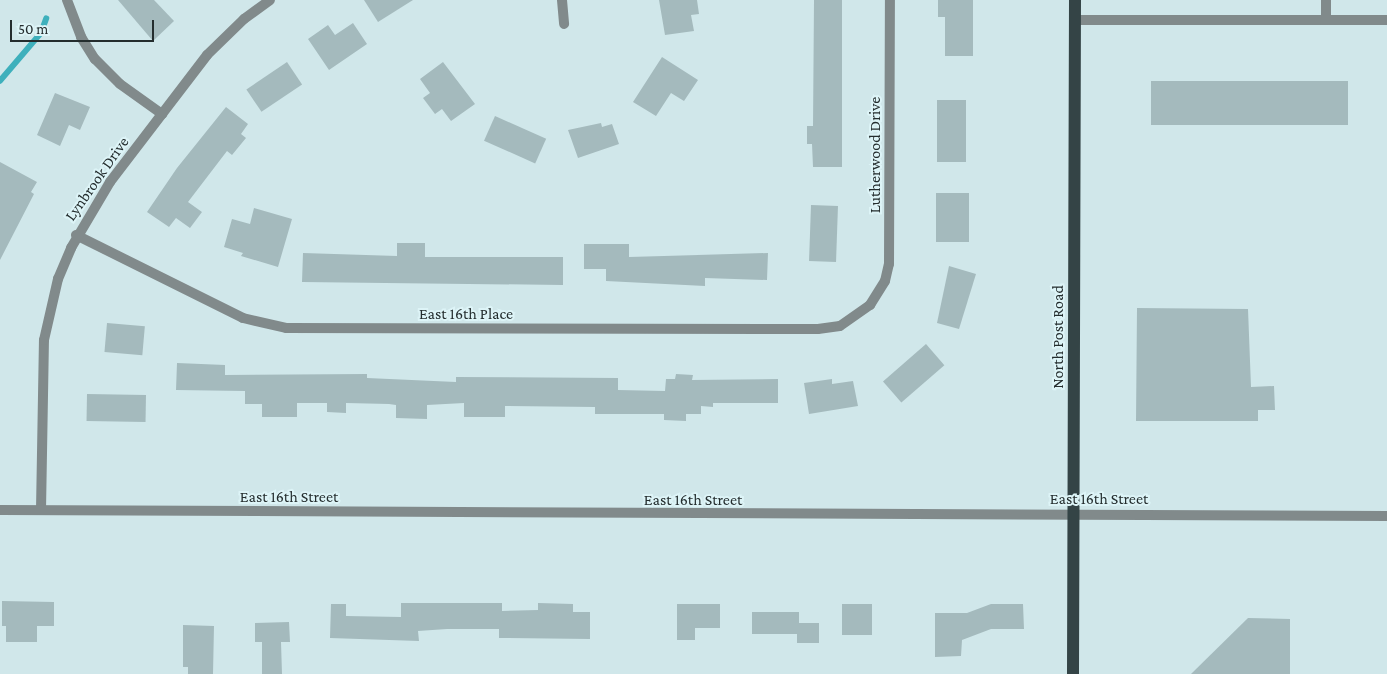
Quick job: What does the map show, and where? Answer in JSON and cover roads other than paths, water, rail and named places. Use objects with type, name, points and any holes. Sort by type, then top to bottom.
[{"type":"main road","name":"North Post Road","points":[[1073,674],[1075,0]]},
{"type":"street","points":[[67,0],[81,37],[95,59],[120,84],[162,114]]},
{"type":"street","name":"Lynbrook Drive","points":[[41,510],[44,340],[58,279],[76,235],[105,189],[220,41],[270,0]]},
{"type":"street","points":[[562,0],[564,24]]},
{"type":"street","name":"Lutherwood Drive","points":[[870,305],[885,281],[890,260],[890,0]]},
{"type":"street","points":[[1326,0],[1326,20]]},
{"type":"street","points":[[1075,20],[1387,20]]},
{"type":"street","name":"East 16th Place","points":[[76,235],[243,318],[286,328],[818,329],[840,326],[870,305]]},
{"type":"street","name":"East 16th Street","points":[[0,510],[628,515],[1074,513],[1387,516]]},
{"type":"waterway","points":[[0,81],[41,33],[46,19]]}]
